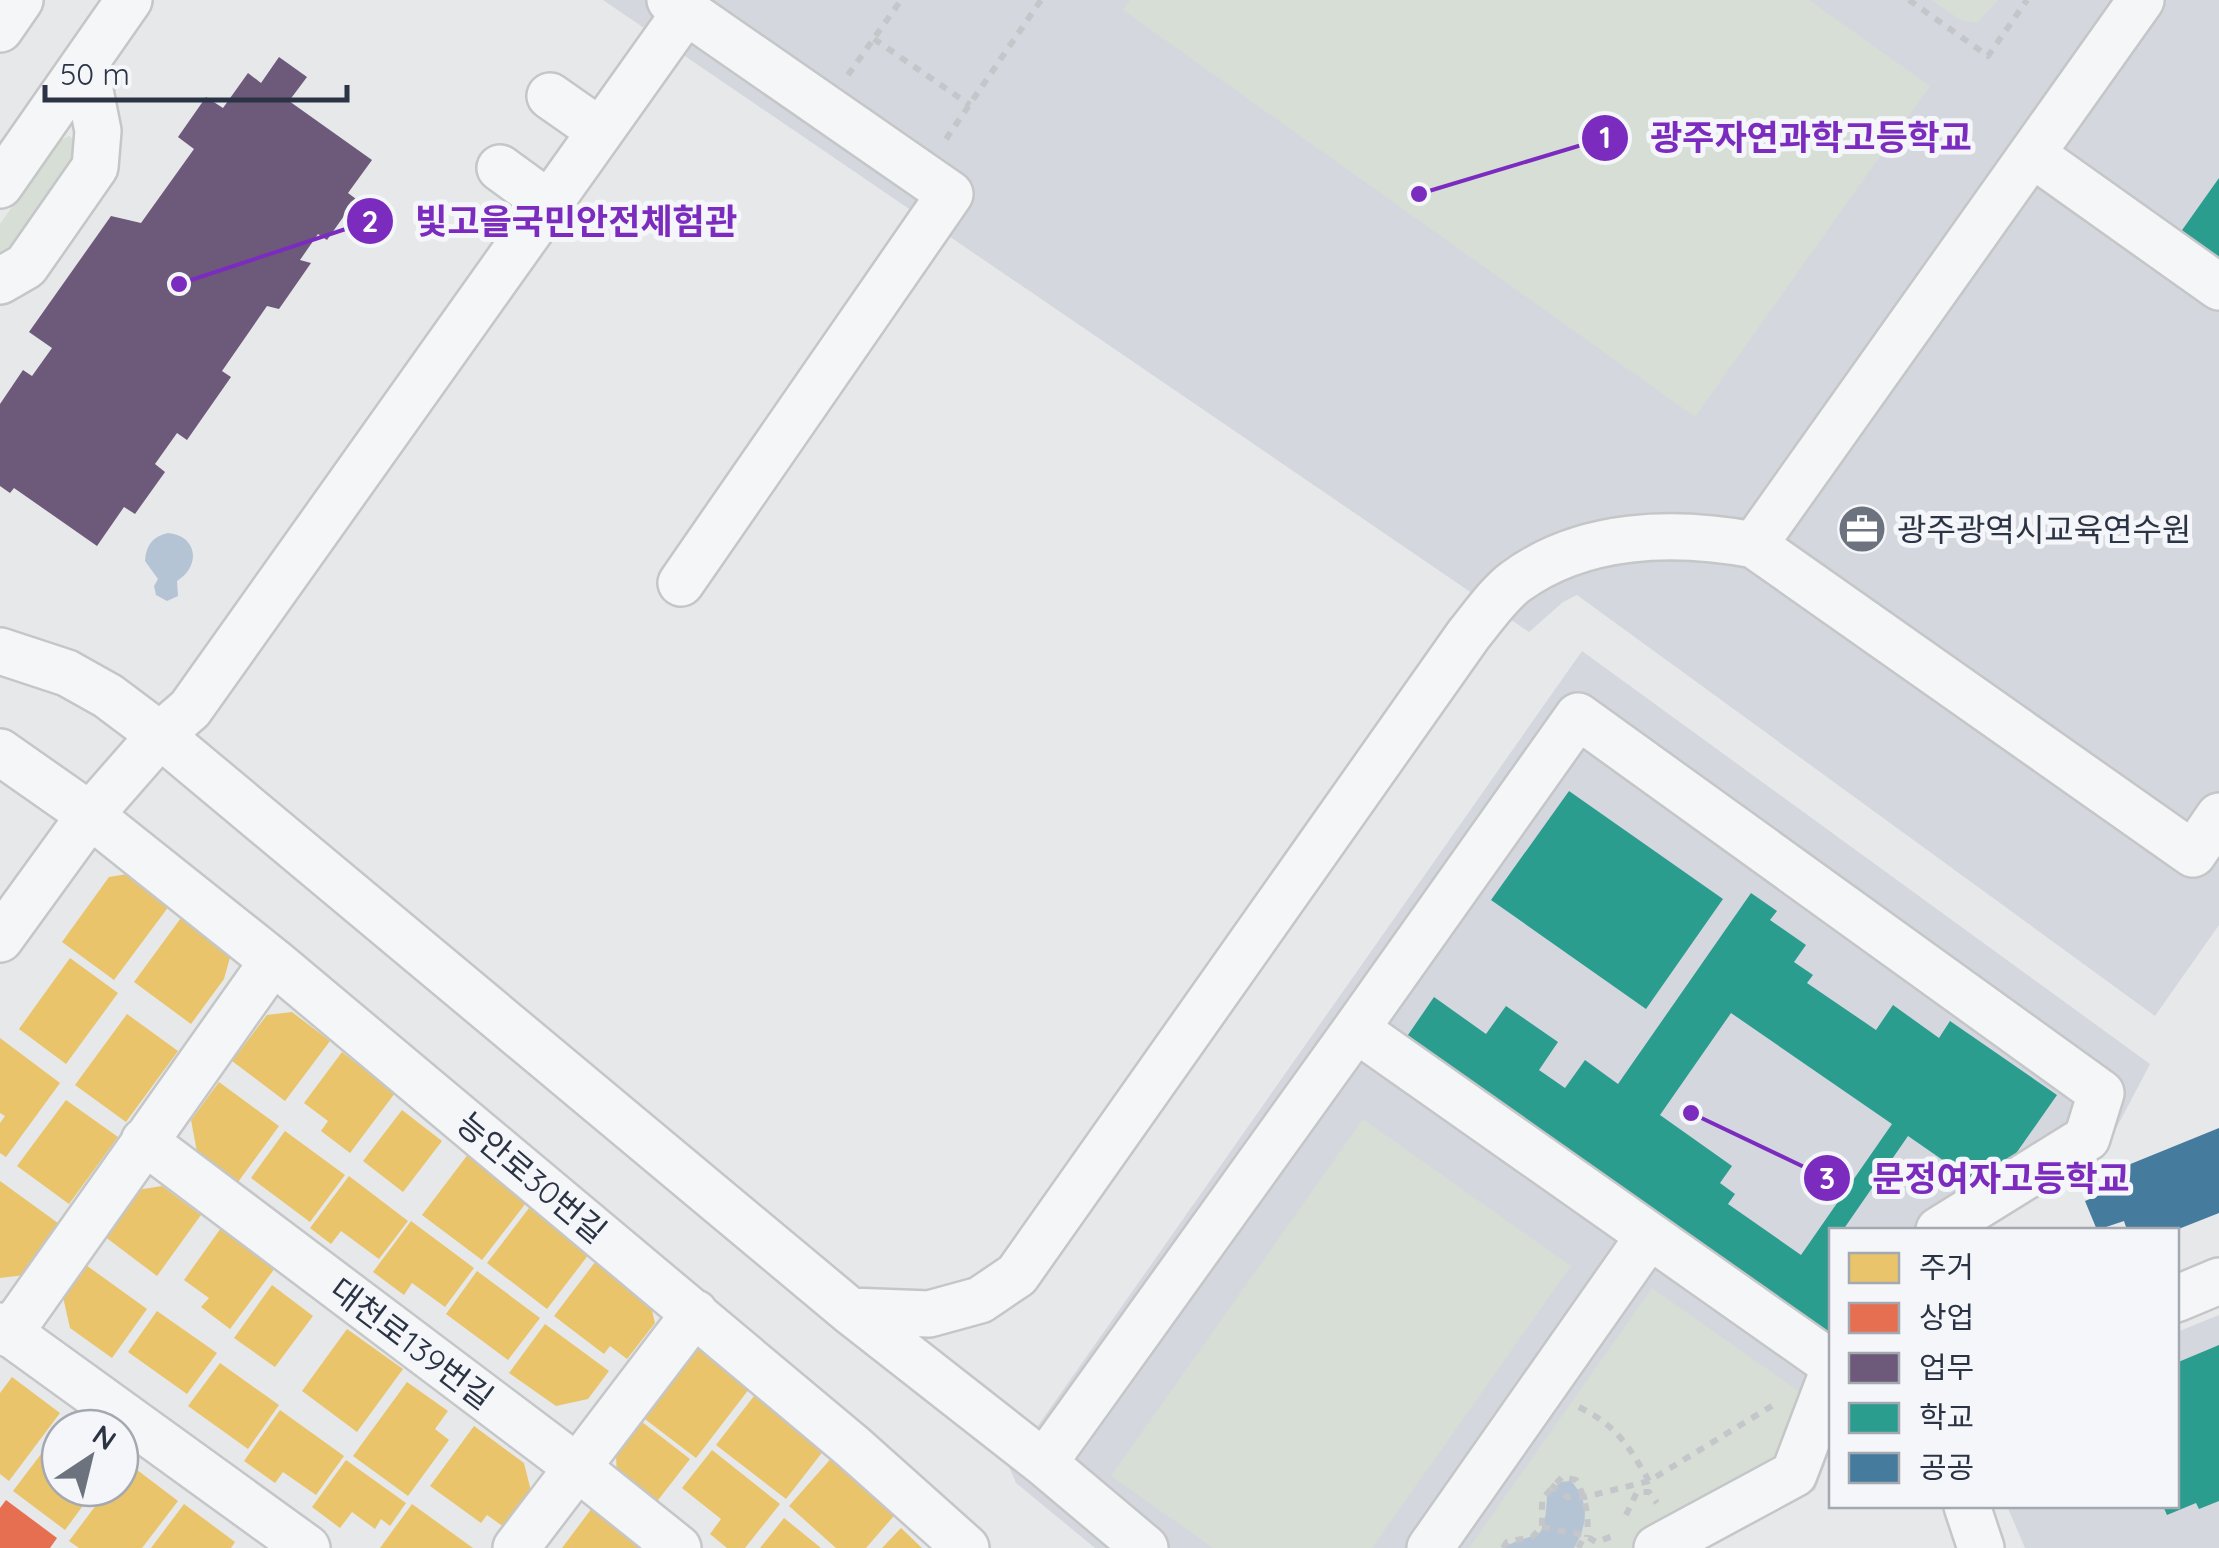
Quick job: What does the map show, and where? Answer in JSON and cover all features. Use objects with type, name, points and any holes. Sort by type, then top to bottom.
[{"type":"street","points":[[0,30],[20,0]]},
{"type":"street","points":[[0,186],[130,0]]},
{"type":"street","points":[[1754,545],[2141,0]]},
{"type":"street","points":[[0,939],[90,815],[190,708],[600,131],[678,5],[950,194],[681,583]]},
{"type":"street","points":[[0,281],[26,266],[94,167],[98,131],[84,65]]},
{"type":"street","points":[[550,96],[600,131]]},
{"type":"street","points":[[2032,154],[2219,287]]},
{"type":"street","points":[[500,168],[548,203]]},
{"type":"street","points":[[850,1311],[929,1314],[980,1300],[1017,1275],[1469,634],[1512,584],[1549,559],[1604,540],[1716,538],[1754,545],[2193,854],[2219,816]]},
{"type":"street","points":[[0,652],[68,673],[108,696],[160,736],[850,1311],[1044,1463],[1145,1548]]},
{"type":"street","points":[[1044,1463],[1578,716],[2102,1093],[2087,1138],[1942,1228]]},
{"type":"street","name":"능안로30번길","points":[[0,752],[90,815],[274,960],[853,1447],[966,1548]]},
{"type":"street","points":[[274,960],[5,1330],[308,1548]]},
{"type":"street","points":[[1356,1029],[1829,1362]]},
{"type":"street","name":"대천로139번길","points":[[144,1141],[578,1468],[678,1548]]},
{"type":"street","points":[[1430,1548],[1649,1236]]},
{"type":"street","points":[[2179,1298],[2219,1281]]},
{"type":"street","points":[[516,1548],[695,1313]]},
{"type":"street","points":[[1656,1548],[1794,1474],[1829,1382]]},
{"type":"street","points":[[1967,1508],[1981,1548]]},
{"type":"path","points":[[846,78],[901,0]]},
{"type":"path","points":[[922,174],[1041,0]]},
{"type":"path","points":[[1909,0],[1988,56],[2028,0]]},
{"type":"path","points":[[874,39],[970,104]]},
{"type":"path","points":[[1542,1388],[1598,1417],[1625,1438],[1649,1481]]},
{"type":"path","points":[[1551,1486],[1566,1497],[1585,1497],[1649,1481],[1785,1397]]},
{"type":"path","points":[[1543,1528],[1542,1499],[1562,1478],[1576,1480],[1585,1497],[1589,1520],[1578,1548]]},
{"type":"path","points":[[1543,1528],[1596,1542]]},
{"type":"path","points":[[1503,1548],[1507,1542],[1532,1537],[1543,1528]]},
{"type":"shaded area","points":[[603,0],[2219,0],[2219,925],[2155,1016],[1577,595],[1563,602],[1529,632]]},
{"type":"shaded area","points":[[1130,0],[1809,0],[1930,86],[1695,417],[1123,10]]},
{"type":"shaded area","points":[[1932,0],[1998,0],[1977,23],[1960,20]]},
{"type":"shaded area","points":[[69,136],[79,143],[85,156],[0,269],[0,224],[57,142]]},
{"type":"shaded area","points":[[1582,651],[2150,1064],[2098,1163],[1971,1228],[1829,1228],[1829,1453],[1815,1490],[1699,1548],[1095,1548],[1016,1483],[1009,1467]]},
{"type":"shaded area","points":[[1363,1119],[1571,1266],[1372,1548],[1213,1548],[1111,1476]]},
{"type":"shaded area","points":[[1652,1288],[1807,1397],[1781,1470],[1638,1548],[1469,1548]]},
{"type":"shaded area","points":[[2219,1315],[2219,1548],[2025,1548],[2008,1508],[2179,1508],[2179,1331]]},
{"type":"water","points":[[168,533],[185,540],[193,560],[177,581],[178,596],[167,601],[156,595],[154,586],[158,579],[145,561],[151,542]]},
{"type":"water","points":[[1571,1481],[1585,1513],[1574,1548],[1503,1548],[1538,1534],[1544,1524],[1547,1497],[1560,1482]]},
{"type":"building: 주거","points":[[140,872],[175,898],[114,980],[62,942],[109,877]]},
{"type":"building: 주거","points":[[186,911],[231,954],[224,979],[191,1024],[134,982]]},
{"type":"building: 주거","points":[[70,958],[118,993],[66,1064],[19,1029]]},
{"type":"building: 주거","points":[[292,1012],[330,1041],[285,1101],[232,1061],[267,1015]]},
{"type":"building: 주거","points":[[127,1014],[178,1051],[126,1122],[75,1085]]},
{"type":"building: 주거","points":[[0,1038],[60,1083],[6,1157],[0,1153],[0,1123],[5,1116],[0,1113]]},
{"type":"building: 주거","points":[[342,1052],[395,1093],[350,1153],[321,1131],[328,1121],[304,1103]]},
{"type":"building: 주거","points":[[219,1082],[279,1126],[238,1182],[197,1152],[191,1120]]},
{"type":"building: 주거","points":[[66,1100],[118,1137],[69,1204],[17,1166]]},
{"type":"building: 주거","points":[[402,1110],[442,1141],[403,1192],[363,1161]]},
{"type":"building: 주거","points":[[285,1131],[345,1175],[310,1222],[251,1178]]},
{"type":"building: 주거","points":[[469,1153],[529,1199],[482,1260],[422,1215]]},
{"type":"building: 주거","points":[[349,1176],[408,1221],[379,1259],[341,1231],[331,1244],[310,1228]]},
{"type":"building: 주거","points":[[0,1181],[62,1226],[25,1275],[0,1278]]},
{"type":"building: 주거","points":[[162,1186],[201,1215],[157,1276],[104,1236],[137,1190]]},
{"type":"building: 주거","points":[[529,1208],[589,1254],[547,1309],[487,1263]]},
{"type":"building: 주거","points":[[411,1221],[474,1268],[445,1307],[412,1283],[404,1295],[373,1272]]},
{"type":"building: 주거","points":[[221,1228],[275,1268],[230,1329],[201,1307],[209,1298],[184,1280]]},
{"type":"building: 주거","points":[[599,1257],[648,1294],[655,1323],[627,1359],[610,1346],[604,1354],[554,1316]]},
{"type":"building: 주거","points":[[86,1265],[147,1309],[112,1358],[70,1328],[63,1297]]},
{"type":"building: 주거","points":[[477,1271],[540,1318],[508,1360],[446,1314]]},
{"type":"building: 주거","points":[[272,1285],[313,1316],[275,1367],[234,1338]]},
{"type":"building: 주거","points":[[157,1311],[217,1353],[187,1394],[128,1352]]},
{"type":"building: 주거","points":[[545,1324],[609,1371],[588,1399],[556,1406],[509,1373]]},
{"type":"building: 주거","points":[[347,1329],[403,1369],[357,1432],[302,1391]]},
{"type":"building: 주거","points":[[715,1349],[756,1380],[696,1458],[637,1413],[685,1351]]},
{"type":"building: 주거","points":[[220,1363],[279,1405],[248,1449],[188,1406]]},
{"type":"building: 주거","points":[[12,1377],[53,1408],[40,1408],[40,1440],[9,1481],[0,1474],[0,1393]]},
{"type":"building: 주거","points":[[407,1382],[448,1411],[435,1429],[449,1440],[408,1496],[353,1456]]},
{"type":"building: 주거","points":[[761,1387],[831,1441],[786,1499],[716,1445]]},
{"type":"building: 주거","points":[[280,1410],[344,1456],[316,1495],[283,1472],[275,1483],[244,1461]]},
{"type":"building: 주거","points":[[633,1415],[690,1459],[655,1504],[617,1475],[615,1438]]},
{"type":"building: 주거","points":[[474,1426],[524,1463],[531,1491],[504,1527],[487,1515],[481,1523],[430,1486]]},
{"type":"building: 주거","points":[[712,1450],[780,1504],[745,1548],[727,1548],[710,1534],[721,1519],[682,1488]]},
{"type":"building: 주거","points":[[835,1454],[899,1510],[866,1548],[836,1548],[789,1506]]},
{"type":"building: 주거","points":[[40,1455],[40,1508],[81,1508],[65,1530],[13,1491]]},
{"type":"building: 주거","points":[[346,1460],[406,1503],[390,1526],[381,1519],[375,1529],[352,1512],[340,1528],[312,1507]]},
{"type":"building: 주거","points":[[140,1472],[178,1501],[142,1548],[79,1548],[69,1541],[94,1508],[140,1508]]},
{"type":"building: 주거","points":[[184,1504],[235,1542],[231,1548],[151,1548]]},
{"type":"building: 주거","points":[[412,1504],[473,1548],[380,1548]]},
{"type":"building: 주거","points":[[592,1508],[647,1548],[562,1548]]},
{"type":"building: 주거","points":[[784,1518],[821,1548],[760,1548]]},
{"type":"building: 주거","points":[[901,1528],[922,1548],[882,1548]]},
{"type":"building: 상업","points":[[6,1500],[57,1538],[50,1548],[0,1548],[0,1508]]},
{"type":"building: 업무","points":[[279,57],[307,77],[289,101],[372,160],[348,193],[356,199],[327,240],[318,234],[300,260],[311,263],[279,309],[267,306],[222,371],[231,377],[187,440],[177,433],[155,464],[165,472],[135,514],[124,507],[97,546],[14,488],[10,493],[0,486],[0,404],[23,370],[32,376],[52,348],[29,332],[111,216],[141,223],[194,149],[178,137],[206,97],[223,108],[248,73],[261,83]]},
{"type":"building: 학교","points":[[2219,178],[2219,260],[2180,233]]},
{"type":"building: 학교","points":[[1569,791],[1723,899],[1646,1009],[1491,900]]},
{"type":"building: 학교","points":[[1751,893],[1777,911],[1770,920],[1806,945],[1794,962],[1813,975],[1807,983],[1876,1030],[1893,1005],[1939,1038],[1950,1021],[2057,1095],[1989,1192],[1908,1136],[1844,1228],[1829,1228],[1829,1335],[1397,1051],[1434,997],[1486,1034],[1506,1006],[1558,1042],[1539,1070],[1565,1088],[1585,1060],[1618,1084]],"holes":[[[1731,1013],[1892,1124],[1801,1255],[1728,1204],[1735,1194],[1720,1183],[1732,1166],[1660,1115]]]},
{"type":"building: 학교","points":[[2219,1345],[2219,1501],[2199,1509],[2196,1503],[2167,1515],[2164,1508],[2179,1508],[2179,1362]]},
{"type":"building: 공공","points":[[2219,1128],[2219,1213],[2179,1229],[2126,1228],[2124,1221],[2096,1228],[2085,1201],[2107,1192],[2101,1176]]},
{"type":"place","name":"광주자연과학고등학교","points":[[1419,194]]},
{"type":"place","name":"빛고을국민안전체험관","points":[[179,284]]},
{"type":"place","name":"광주광역시교육연수원","points":[[1862,529]]},
{"type":"place","name":"문정여자고등학교","points":[[1691,1113]]}]
